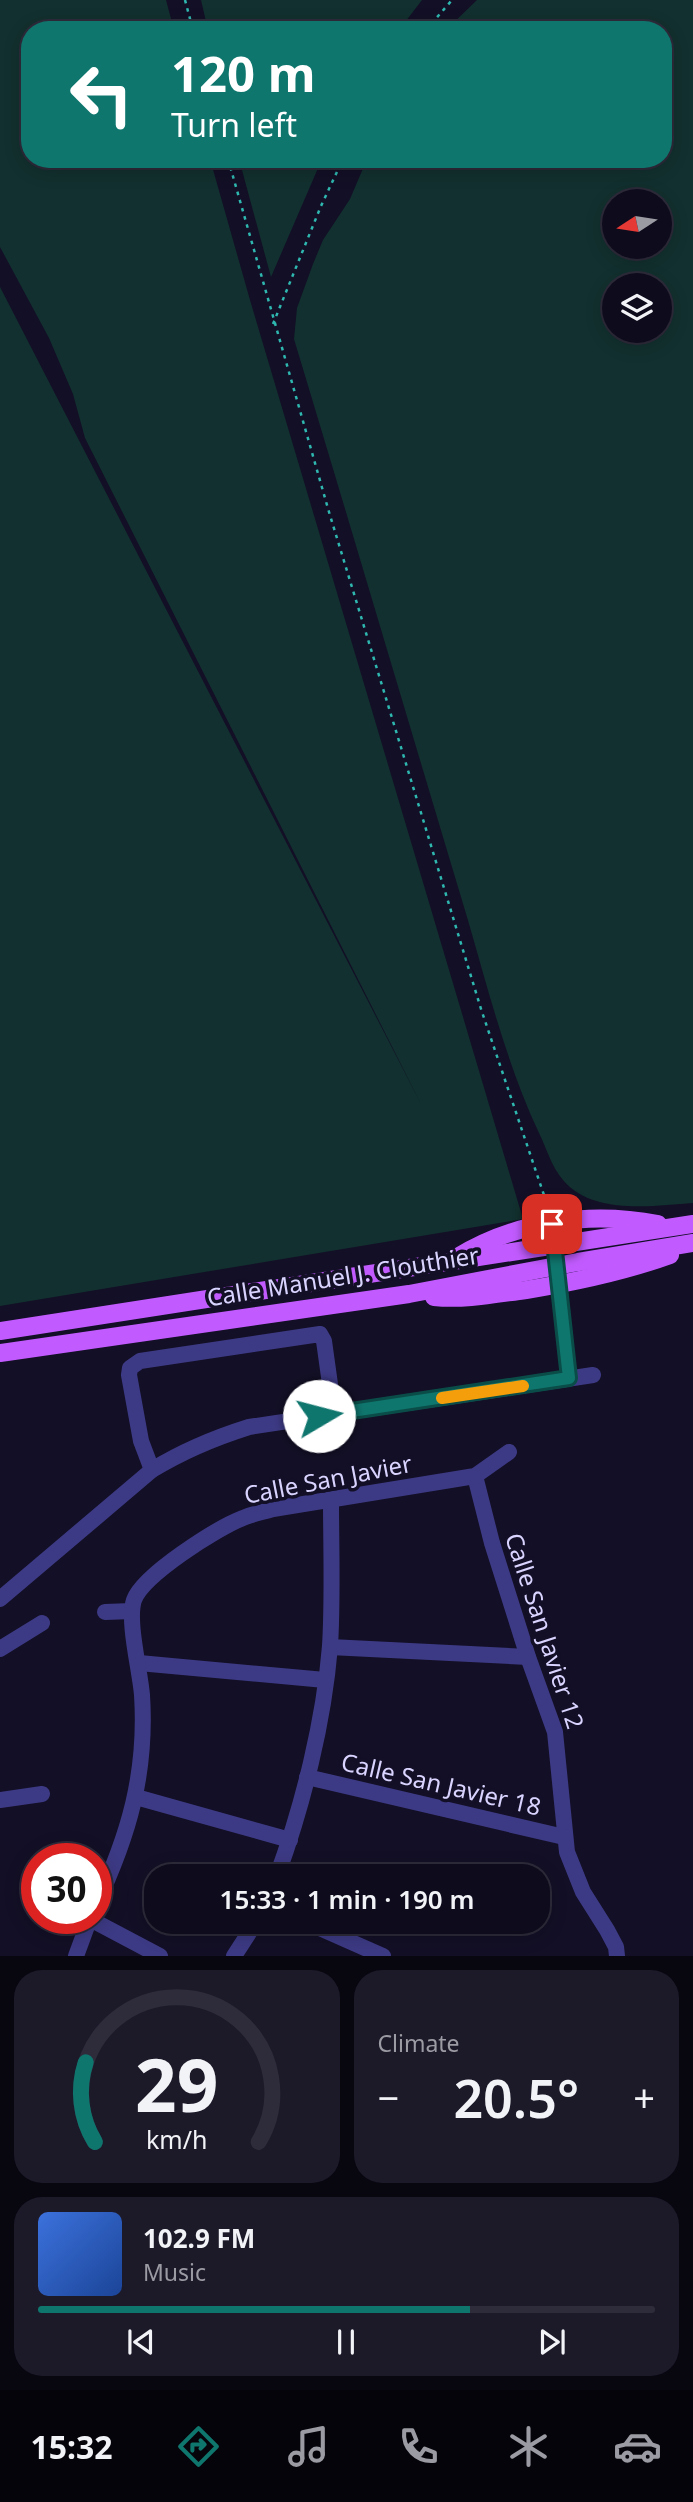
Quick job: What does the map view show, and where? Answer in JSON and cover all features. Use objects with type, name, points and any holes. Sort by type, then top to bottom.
[{"type":"main road","points":[[449,1263],[482,1242],[552,1224],[605,1217],[629,1218],[672,1226]]},
{"type":"main road","name":"Calle Manuel J. Clouthier","points":[[0,1331],[693,1224]]},
{"type":"main road","points":[[409,1294],[475,1298],[557,1285],[638,1266],[670,1255],[690,1244]]},
{"type":"main road","name":"Calle Manuel J. Clouthier","points":[[0,1353],[409,1294],[690,1244]]},
{"type":"street","points":[[552,1224],[569,1378]]},
{"type":"street","points":[[152,1470],[141,1441],[129,1375],[130,1368],[140,1361],[320,1334],[324,1340],[334,1413]]},
{"type":"street","points":[[0,1599],[152,1470],[210,1439],[249,1427],[593,1375]]},
{"type":"street","name":"Calle San Javier","points":[[133,1606],[147,1582],[189,1548],[243,1518],[273,1509],[475,1476],[509,1452]]},
{"type":"street","name":"Calle San Javier 12","points":[[475,1476],[484,1515],[528,1657],[555,1732],[564,1837],[575,1875],[616,1947],[617,1956]]},
{"type":"street","points":[[281,1864],[307,1777],[330,1647],[331,1500]]},
{"type":"street","points":[[105,1612],[133,1606],[143,1728],[142,1764],[136,1797],[124,1840],[112,1868]]},
{"type":"street","points":[[0,1649],[42,1623]]},
{"type":"street","points":[[330,1647],[528,1657]]},
{"type":"street","points":[[139,1663],[325,1680]]},
{"type":"street","name":"Calle San Javier 18","points":[[307,1777],[564,1837]]},
{"type":"street","points":[[0,1800],[42,1794]]},
{"type":"street","points":[[136,1797],[290,1840]]},
{"type":"street","points":[[112,1930],[160,1956]]},
{"type":"street","points":[[76,1956],[84,1934]]},
{"type":"street","points":[[234,1956],[248,1934]]},
{"type":"street","points":[[333,1934],[383,1956]]},
{"type":"path","points":[[185,0],[191,21]]},
{"type":"path","points":[[434,21],[452,0]]},
{"type":"path","points":[[230,168],[273,324],[477,996],[543,1188],[552,1224]]},
{"type":"path","points":[[273,324],[339,168]]},
{"type":"green space","points":[[0,0],[166,0],[172,21],[21,21],[21,168],[213,168],[523,1219],[0,1306],[0,287],[421,1104],[85,438],[73,394],[49,338],[0,247]]},
{"type":"green space","points":[[201,0],[422,0],[406,21],[206,21]]},
{"type":"green space","points":[[477,0],[693,0],[693,1203],[624,1206],[590,1199],[575,1191],[563,1180],[552,1163],[517,1081],[294,339],[297,308],[323,240],[350,199],[363,168],[672,168],[672,21],[455,21]]},
{"type":"green space","points":[[241,168],[318,168],[271,277]]},
{"type":"slow traffic","points":[[442,1398],[523,1386]]},
{"type":"route","points":[[319,1416],[569,1378],[552,1224]]}]
